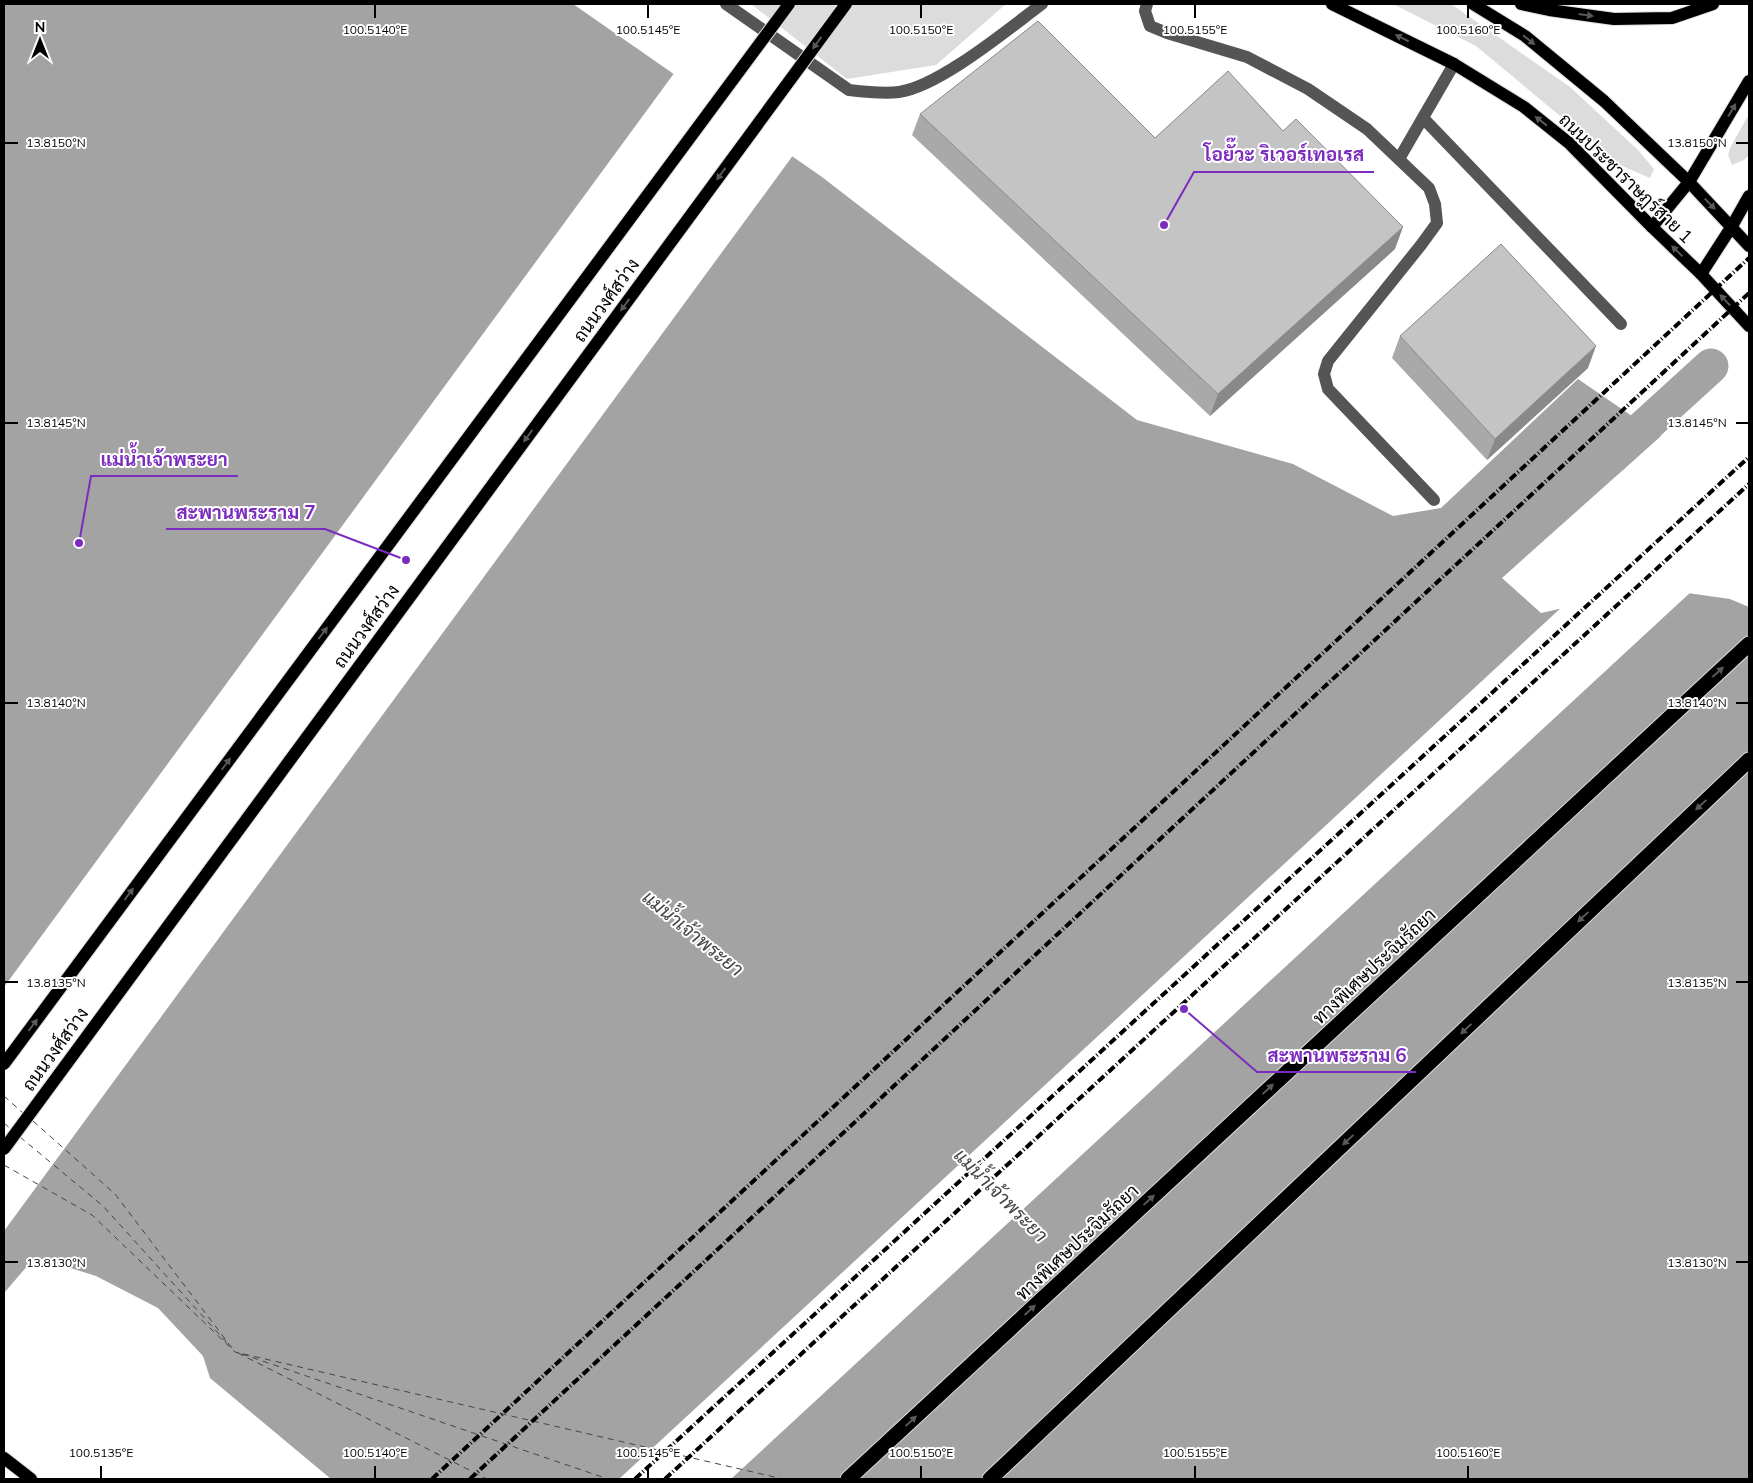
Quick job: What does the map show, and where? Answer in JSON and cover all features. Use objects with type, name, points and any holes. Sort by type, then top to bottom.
[{"type":"highway","name":"ทางพิเศษประจิมรัถยา","points":[[848,1479],[1749,644]]},
{"type":"highway","points":[[990,1479],[1749,760]]},
{"type":"main road","name":"ถนนวงศ์สว่าง","points":[[4,1064],[789,4]]},
{"type":"main road","name":"ถนนวงศ์สว่าง","points":[[4,1149],[846,4]]},
{"type":"main road","name":"ถนนประชาราษฎร์สาย 1","points":[[1332,4],[1454,64],[1524,107],[1569,142],[1701,274],[1749,326]]},
{"type":"main road","points":[[1473,4],[1525,36],[1604,101],[1689,182],[1749,246]]},
{"type":"main road","points":[[1521,4],[1614,19],[1672,18],[1712,4]]},
{"type":"main road","points":[[1652,227],[1689,182],[1749,81]]},
{"type":"main road","points":[[1701,274],[1749,196]]},
{"type":"main road","points":[[4,1458],[31,1479]]},
{"type":"street","points":[[726,4],[849,90],[871,93],[901,92],[932,80],[962,62],[1042,4]]},
{"type":"street","points":[[1147,4],[1145,11],[1150,26],[1247,57],[1308,89],[1367,128],[1430,188],[1436,204],[1436,222],[1421,245],[1328,361],[1324,374],[1328,389],[1434,500]]},
{"type":"street","points":[[1399,159],[1454,64]]},
{"type":"street","points":[[1423,118],[1621,324]]},
{"type":"shaded area","points":[[751,4],[1006,4],[936,65],[847,79]]},
{"type":"shaded area","points":[[1393,4],[1451,4],[1570,87],[1638,150],[1654,169],[1650,178],[1618,164],[1476,46]]},
{"type":"shaded area","points":[[1749,114],[1749,155],[1744,160],[1732,165],[1728,155],[1730,148]]},
{"type":"water","points":[[4,4],[573,4],[822,177],[1137,420],[1293,464],[1393,516],[1441,508],[1578,379],[1661,436],[1502,578],[1541,613],[1652,588],[1730,599],[1749,607],[1749,1479],[331,1479],[210,1378],[203,1356],[158,1308],[96,1276],[35,1257],[4,1293]]},
{"type":"pier","points":[[675,72],[794,154],[4,1231],[4,987]]},
{"type":"pier","points":[[1652,585],[1692,591],[731,1479],[619,1479],[1563,606]]},
{"type":"building","points":[[1038,21],[1155,138],[1228,71],[1283,131],[1296,119],[1403,227],[1218,394],[920,114]]},
{"type":"building","points":[[1501,244],[1596,346],[1495,439],[1400,336]]},
{"type":"waterway","points":[[1610,458],[1711,366]]},
{"type":"ferry route","points":[[4,1096],[24,1114]]},
{"type":"ferry route","points":[[33,1121],[115,1194],[232,1348]]},
{"type":"ferry route","points":[[4,1123],[12,1130]]},
{"type":"ferry route","points":[[20,1137],[103,1206],[228,1344]]},
{"type":"ferry route","points":[[4,1165],[92,1215],[235,1352],[783,1479]]},
{"type":"ferry route","points":[[238,1353],[487,1479]]},
{"type":"ferry route","points":[[242,1354],[608,1479]]},
{"type":"railway","points":[[432,1479],[1749,258]]},
{"type":"railway","points":[[470,1479],[1749,293]]},
{"type":"railway","points":[[635,1479],[1749,457]]},
{"type":"railway","points":[[665,1479],[1749,484]]},
{"type":"place","name":"โอยั๊วะ ริเวอร์เทอเรส","points":[[1164,225]]},
{"type":"place","name":"แม่น้ำเจ้าพระยา","points":[[79,543]]},
{"type":"place","name":"สะพานพระราม 7","points":[[406,560]]},
{"type":"place","name":"สะพานพระราม 6","points":[[1184,1009]]}]
